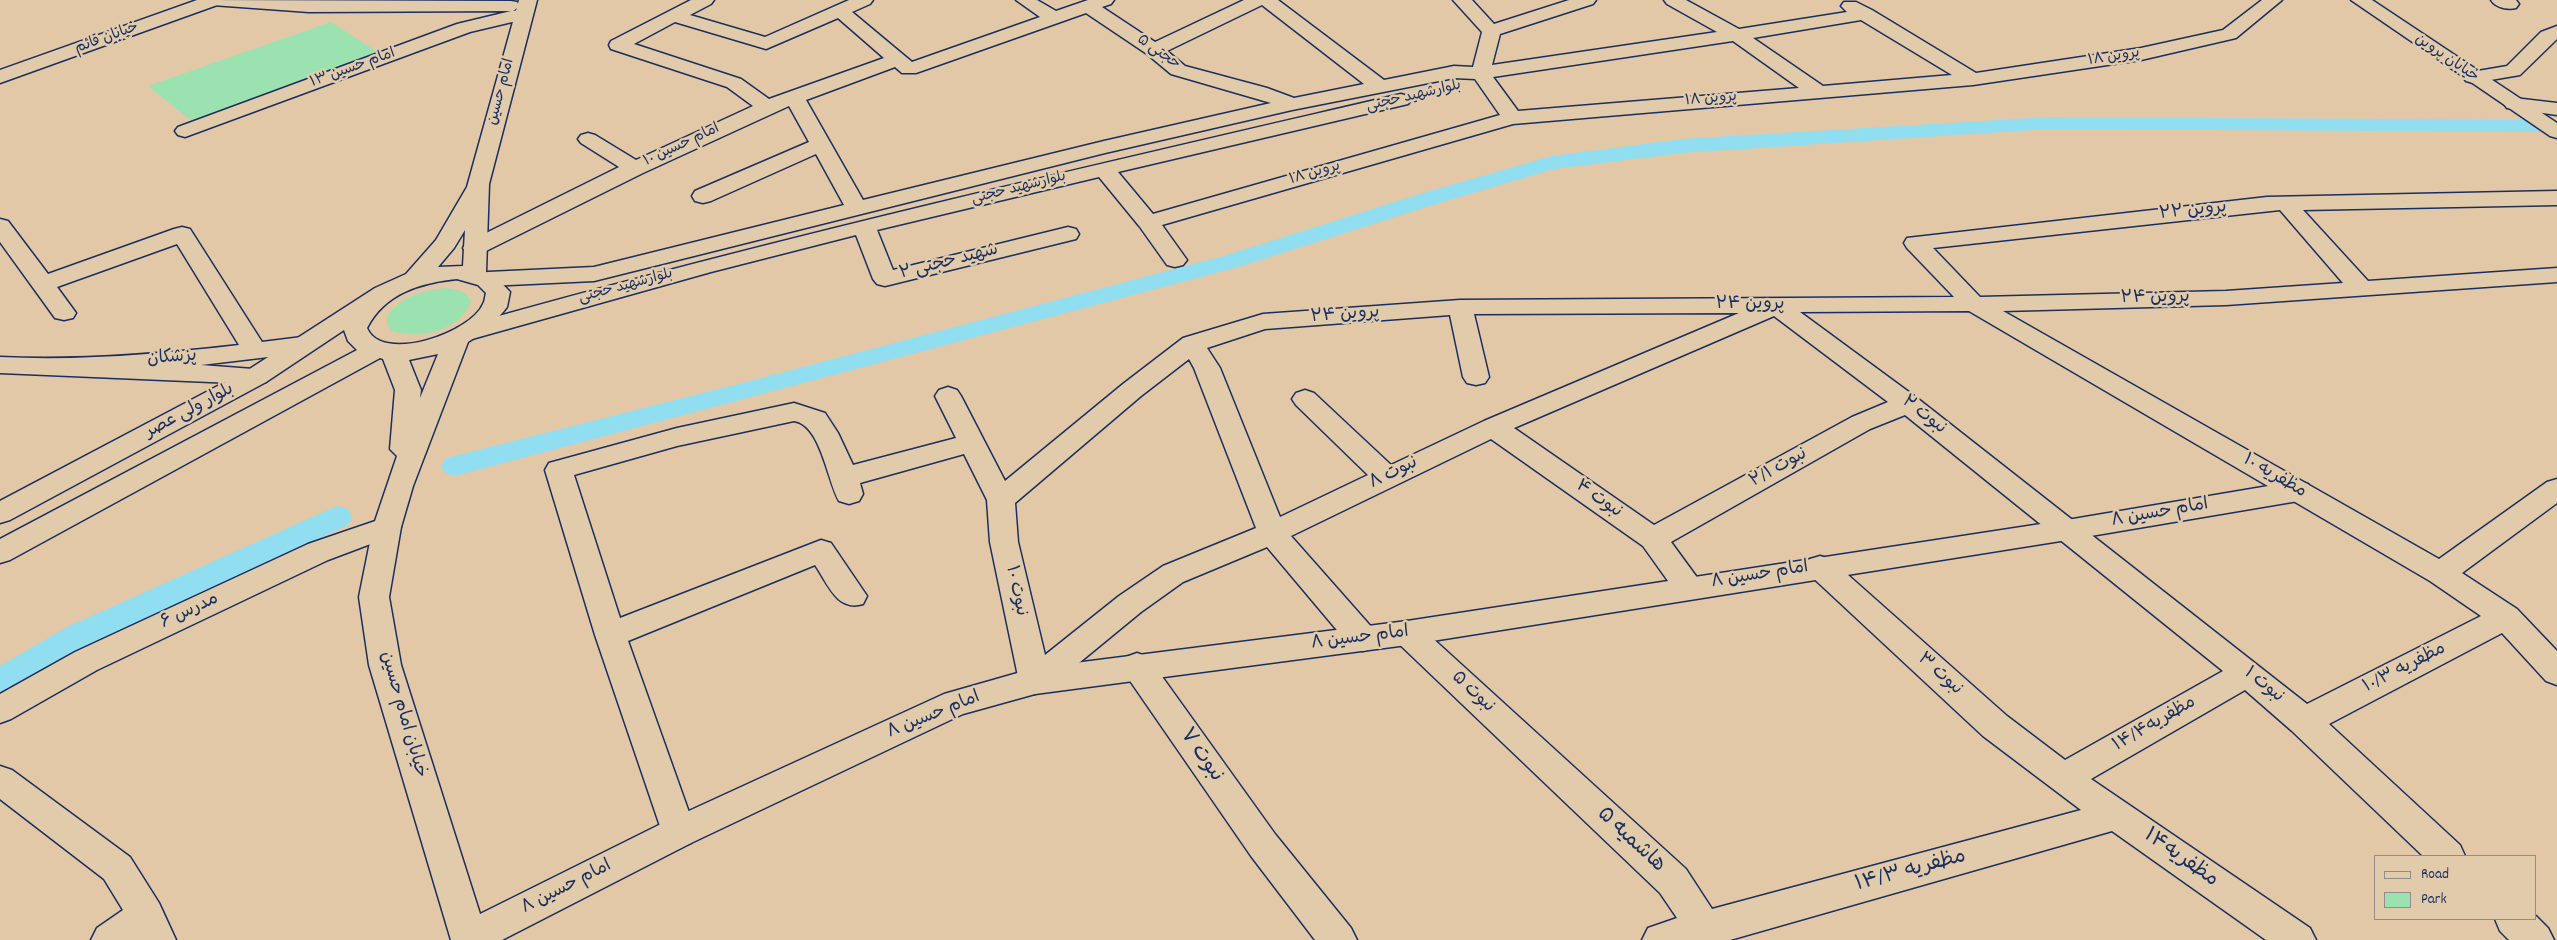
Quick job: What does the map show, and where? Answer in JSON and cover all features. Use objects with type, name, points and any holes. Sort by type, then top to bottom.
[{"type":"street","points":[[213,0],[309,7],[526,7]]},
{"type":"street","name":"خیابان قائم","points":[[0,77],[213,0]]},
{"type":"street","points":[[705,0],[618,45],[734,83],[767,107]]},
{"type":"street","points":[[673,16],[766,43],[864,0]]},
{"type":"street","points":[[1025,0],[1054,18]]},
{"type":"street","points":[[1154,50],[1258,0]]},
{"type":"street","points":[[1267,0],[1379,86]]},
{"type":"street","points":[[1462,0],[1491,31]]},
{"type":"street","points":[[1491,31],[1587,0]]},
{"type":"street","points":[[1673,0],[1738,36],[1817,91]]},
{"type":"street","points":[[1838,0],[1866,14],[1973,79]]},
{"type":"street","name":"پروین ۱۸","points":[[1148,222],[1512,118],[1973,79],[2141,54],[2229,34],[2273,0]]},
{"type":"street","name":"خیابان پروین","points":[[2360,0],[2472,77],[2557,132]]},
{"type":"street","points":[[840,11],[909,69],[1097,3]]},
{"type":"street","name":"حجتی ۵","points":[[1097,3],[1178,70],[1260,92],[1292,104]]},
{"type":"street","name":"امام حسین ۱۳","points":[[185,131],[526,7]]},
{"type":"street","name":"امام حسین","points":[[481,277],[474,248],[478,184],[526,7]]},
{"type":"street","points":[[1481,73],[1654,46],[1738,36],[1866,14]]},
{"type":"street","points":[[1491,31],[1481,73],[1512,118]]},
{"type":"street","points":[[2472,77],[2513,71],[2548,36],[2557,32]]},
{"type":"street","name":"۱۰ امام حسین","points":[[474,248],[635,168],[767,107],[897,60]]},
{"type":"street","name":"بلوارشهید حجتی","points":[[385,352],[425,350],[464,335],[598,294],[860,217],[1292,104],[1454,72],[1481,73]]},
{"type":"street","name":"بلوارشهید حجتی","points":[[415,278],[439,273],[481,277],[594,274],[860,217],[1104,169],[1472,83],[1481,73]]},
{"type":"street","points":[[794,97],[860,217]]},
{"type":"street","points":[[2514,104],[2557,109]]},
{"type":"street","points":[[588,139],[635,168]]},
{"type":"street","points":[[703,196],[821,144]]},
{"type":"street","points":[[1104,169],[1148,222],[1175,260]]},
{"type":"street","name":"امام حسین","points":[[415,278],[446,243],[478,184]]},
{"type":"street","name":"پروین ۲۲","points":[[1974,304],[1915,243],[2286,204],[2557,198]]},
{"type":"street","points":[[2286,204],[2361,288]]},
{"type":"street","name":"شهید حجتی ۲","points":[[860,217],[886,279],[1068,234]]},
{"type":"street","points":[[0,226],[64,313]]},
{"type":"street","points":[[43,284],[182,234],[256,363],[291,394]]},
{"type":"street","name":"پروین ۲۴","points":[[1001,500],[1132,390],[1192,344],[1263,322],[1460,307],[1974,304],[2226,298],[2557,275]]},
{"type":"street","points":[[464,335],[490,315],[498,300],[497,288],[481,277]]},
{"type":"street","points":[[385,352],[360,342],[355,328],[360,313],[373,300],[392,288],[415,278]]},
{"type":"street","name":"پزشکان","points":[[0,365],[256,363],[302,346],[373,300]]},
{"type":"street","name":"مظفریه ۱۰","points":[[1974,304],[2440,573],[2506,617],[2557,672]]},
{"type":"street","name":"نبوت ۲","points":[[1776,306],[1908,404],[2067,530]]},
{"type":"street","name":"نبوت ۸","points":[[1035,680],[1130,604],[1173,574],[1272,533],[1493,426],[1776,306]]},
{"type":"street","points":[[1460,307],[1476,377]]},
{"type":"street","name":"خیابان امام حسین","points":[[464,335],[399,486],[387,527],[374,597],[385,665],[467,939]]},
{"type":"street","points":[[1192,344],[1207,368],[1272,533],[1363,639]]},
{"type":"street","name":"خیابان امام حسین","points":[[385,352],[408,390],[399,486]]},
{"type":"street","name":"بلوار ولی عصر","points":[[0,552],[291,394],[385,352]]},
{"type":"street","name":"بلوار ولی عصر","points":[[0,512],[256,363]]},
{"type":"street","points":[[948,396],[1001,500]]},
{"type":"street","points":[[1305,400],[1387,477]]},
{"type":"street","name":"نبوت ۲/۱","points":[[1653,539],[1861,423],[1908,404]]},
{"type":"street","points":[[679,832],[610,635],[559,470],[677,437],[794,412],[805,413],[816,419],[848,485],[972,443]]},
{"type":"street","name":"نبوت ۴","points":[[1493,426],[1653,539],[1689,588]]},
{"type":"street","points":[[2440,573],[2557,489]]},
{"type":"street","name":"امام حسین ۸","points":[[467,939],[679,832],[954,703],[1035,680],[1407,633],[1820,567],[2067,530],[2298,491]]},
{"type":"street","name":"نبوت ۱۰","points":[[1001,500],[1004,542],[1035,680]]},
{"type":"street","name":"مدرس ۶","points":[[0,710],[86,660],[318,552],[387,527]]},
{"type":"street","name":"نبوت ۱","points":[[2067,530],[2304,720],[2446,855]]},
{"type":"street","points":[[610,635],[821,551],[852,596]]},
{"type":"street","name":"نبوت ۳","points":[[1820,567],[1995,726],[2063,778]]},
{"type":"street","name":"مظفریه ۱۰/۳","points":[[2304,720],[2506,617]]},
{"type":"street","name":"نبوت ۵","points":[[1407,633],[1536,754]]},
{"type":"street","name":"نبوت ۷","points":[[1137,666],[1263,845],[1338,940]]},
{"type":"street","name":"مظفریه۱۴/۴","points":[[2063,778],[2246,673]]},
{"type":"street","name":"هاشمیه ۵","points":[[1536,754],[1673,881],[1707,934]]},
{"type":"street","name":"مظفریه۱۴","points":[[2063,778],[2297,940]]},
{"type":"street","points":[[0,780],[117,868],[151,928],[110,940]]},
{"type":"street","name":"مظفریه ۱۴/۳","points":[[1661,940],[1707,934],[2117,815]]},
{"type":"street","points":[[2514,920],[2535,940]]},
{"type":"green space","points":[[331,22],[379,53],[193,122],[148,86]]},
{"type":"green space","points":[[447,288],[464,293],[471,301],[466,311],[449,326],[438,331],[403,334],[392,331],[387,324],[387,316],[399,303],[422,292]]},
{"type":"waterway","points":[[455,466],[754,389],[1233,261],[1428,199],[1552,163],[1682,146],[2049,123],[2539,126],[2557,128]]},
{"type":"waterway","points":[[0,682],[78,636],[337,517]]}]
